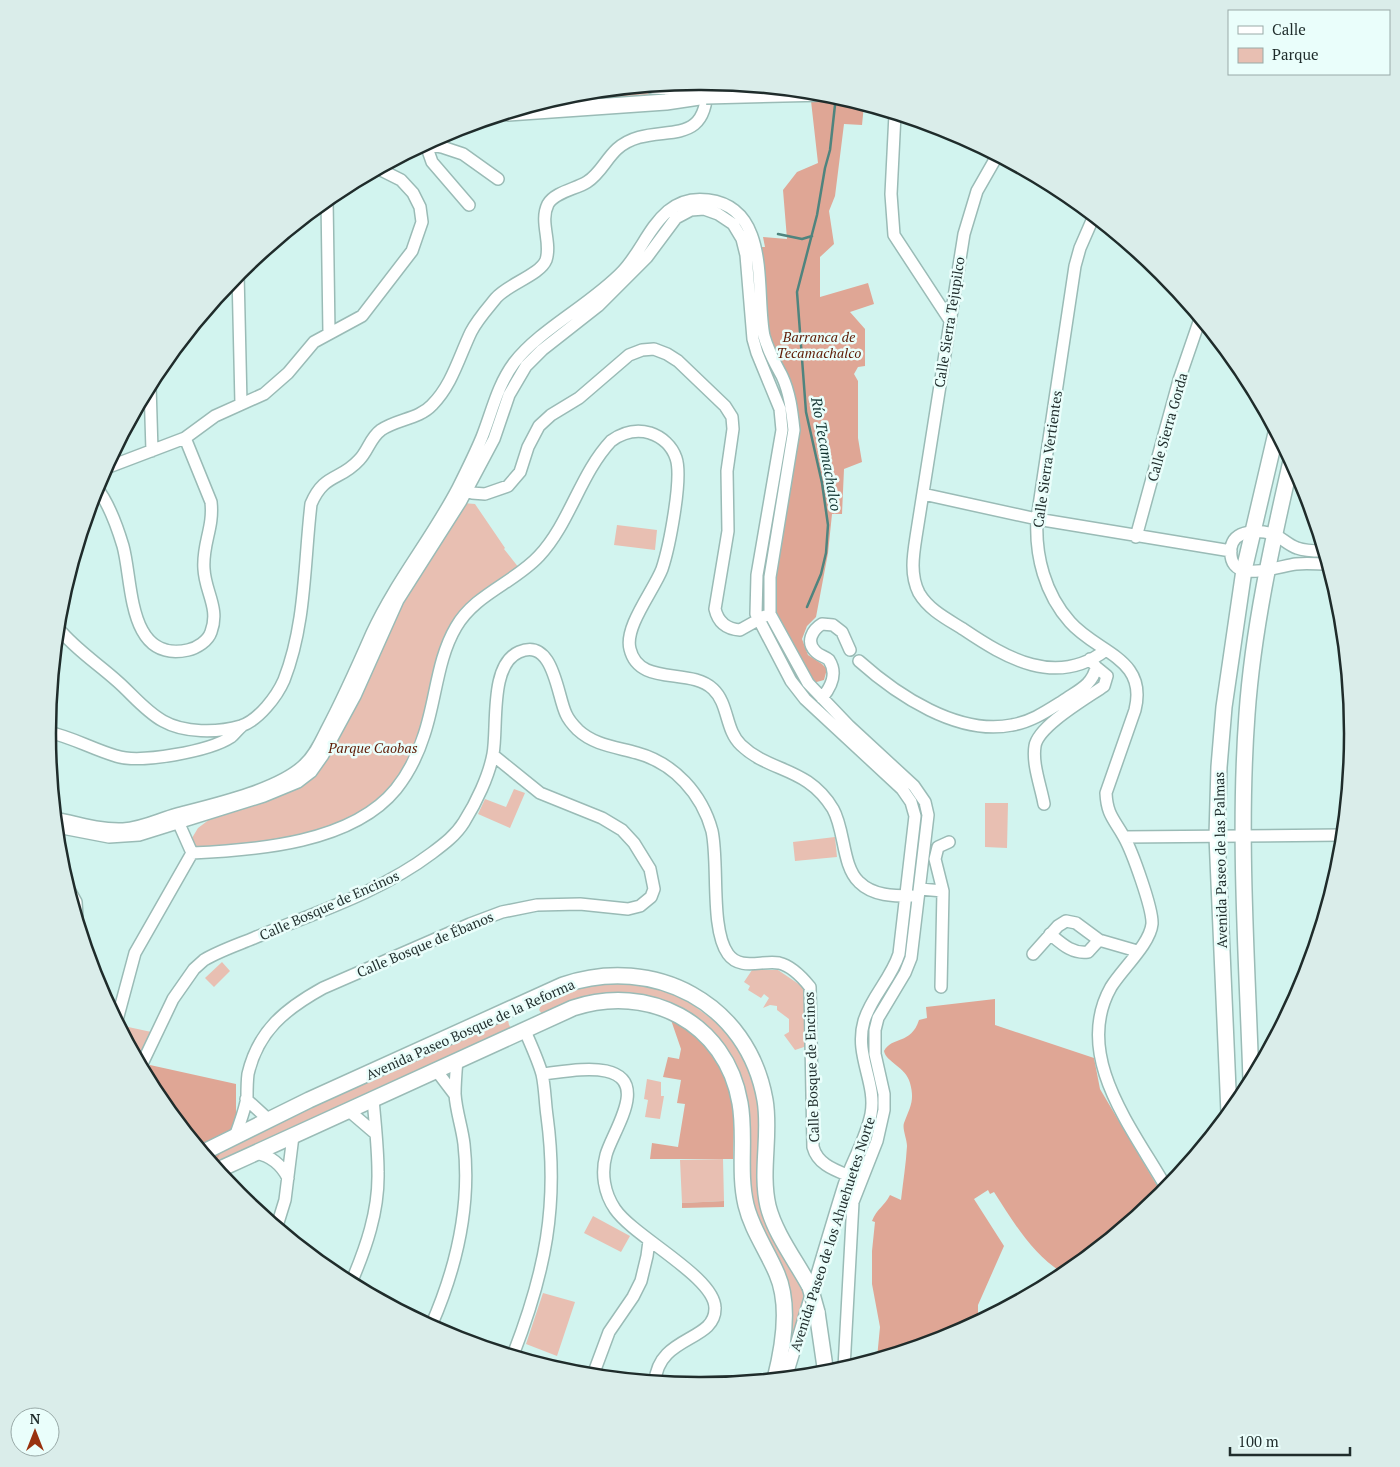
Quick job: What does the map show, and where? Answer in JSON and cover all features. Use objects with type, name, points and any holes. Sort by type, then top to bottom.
[{"type":"main road","points":[[537,111],[666,102],[704,91],[755,92]]},
{"type":"main road","name":"Avenida Paseo de las Palmas","points":[[1228,1100],[1217,836],[1219,767],[1224,707],[1244,570],[1251,532],[1274,442]]},
{"type":"main road","name":"Avenida Paseo de las Palmas","points":[[1251,1067],[1244,835],[1247,713],[1267,571],[1288,473]]},
{"type":"main road","name":"Avenida Paseo Bosque de la Reforma","points":[[209,1149],[236,1134],[576,981],[603,976],[631,975],[658,980],[683,990],[719,1014],[738,1035],[759,1074],[767,1118],[766,1193],[769,1209],[810,1287],[825,1365]]},
{"type":"main road","name":"Avenida Paseo Bosque de la Reforma","points":[[224,1167],[457,1060],[584,1005],[606,1000],[634,1001],[662,1008],[682,1017],[702,1032],[718,1050],[735,1082],[741,1106],[742,1176],[747,1211],[758,1238],[778,1274],[783,1295],[780,1354],[776,1373]]},
{"type":"main road","points":[[520,1005],[535,1010],[537,1016],[536,1023],[529,1029]]},
{"type":"street","points":[[56,734],[67,736],[117,757],[155,759],[231,737],[242,726],[259,714],[272,700],[283,682],[292,658],[299,630],[311,504],[316,491],[326,480],[350,469],[361,459],[373,438],[382,430],[418,415],[432,406],[448,383],[472,330],[486,310],[501,292],[540,269],[545,262],[547,252],[545,213],[549,202],[596,175],[619,147],[633,139],[685,130],[698,121],[705,111],[704,91]]},
{"type":"street","points":[[895,120],[891,194],[894,235],[949,318]]},
{"type":"street","points":[[437,146],[463,154],[498,179]]},
{"type":"street","points":[[428,150],[432,162],[469,204]]},
{"type":"street","name":"Calle Sierra Tejupilco","points":[[994,161],[977,191],[967,218],[949,318],[923,494],[913,570],[915,582],[926,603],[935,612],[1009,658],[1036,666],[1052,667],[1093,663]]},
{"type":"street","points":[[116,464],[185,438],[204,422],[264,394],[277,384],[305,350],[329,332],[362,316],[400,269],[419,236],[422,222],[420,208],[413,193],[401,180],[388,170]]},
{"type":"street","name":"Avenida Paseo de los Ahuehuetes Norte","points":[[62,819],[102,828],[125,829],[177,819],[264,796],[304,777],[324,755],[391,596],[462,489],[498,391],[514,364],[532,345],[591,299],[623,271],[664,223],[670,209],[688,200],[699,198],[714,200],[728,206],[742,217],[751,231],[756,247],[765,338],[769,353],[783,378],[792,406],[794,430],[770,576],[770,614],[802,674],[902,789],[913,806],[916,821],[897,962],[867,1013],[862,1028],[861,1047],[872,1096],[872,1109],[864,1137],[841,1196],[788,1371]]},
{"type":"street","points":[[327,209],[329,332]]},
{"type":"street","name":"Avenida Paseo de los Ahuehuetes Norte","points":[[664,223],[691,210],[718,214],[733,224],[742,239],[746,255],[750,320],[755,346],[780,409],[782,430],[757,575],[756,614],[792,681],[805,699],[914,786],[925,802],[928,822],[908,966],[878,1018],[875,1030],[875,1054],[884,1094],[884,1110],[873,1152],[860,1180],[854,1202],[851,1223],[844,1361]]},
{"type":"street","name":"Calle Sierra Vertientes","points":[[1091,222],[1080,248],[1075,266],[1037,519],[1038,552],[1049,591],[1070,622],[1130,669],[1137,684],[1138,696],[1135,710],[1106,792],[1106,807],[1111,820],[1124,837],[1150,908],[1152,923],[1150,933],[1105,999],[1097,1033],[1099,1055],[1105,1078],[1162,1182]]},
{"type":"street","points":[[238,285],[241,404]]},
{"type":"street","name":"Calle Sierra Gorda","points":[[1136,537],[1179,380],[1198,326]]},
{"type":"street","points":[[462,489],[491,493],[512,482],[522,468],[528,447],[538,426],[551,415],[593,387],[629,355],[648,350],[667,354],[678,361],[725,406],[732,417],[733,429],[727,471],[728,531],[715,609],[721,622],[734,630],[740,630],[770,614]]},
{"type":"street","points":[[771,384],[783,378]]},
{"type":"street","points":[[150,399],[152,451]]},
{"type":"street","points":[[192,853],[266,847],[316,835],[354,821],[388,797],[404,777],[417,753],[428,722],[448,644],[462,618],[480,599],[532,563],[546,548],[606,446],[622,434],[642,432],[655,435],[670,447],[676,458],[679,470],[670,540],[661,571],[632,629],[629,640],[631,652],[646,670],[698,680],[712,688],[719,697],[729,730],[743,747],[756,756],[804,778],[826,800],[842,828],[854,877],[869,890],[883,894],[906,896],[943,891]]},
{"type":"street","points":[[102,495],[123,547],[132,609],[141,630],[150,641],[163,649],[174,651],[189,650],[199,646],[209,636],[214,624],[214,609],[204,571],[204,549],[211,529],[212,511],[211,502],[185,438]]},
{"type":"street","points":[[923,494],[1037,519],[1136,537],[1231,551]]},
{"type":"street","points":[[1317,550],[1296,548],[1274,535],[1251,532],[1237,537],[1232,544],[1231,551],[1232,559],[1236,565],[1244,570],[1267,571],[1297,564],[1321,564]]},
{"type":"street","points":[[822,698],[832,684],[833,671],[829,660],[812,647],[813,632],[822,624],[834,625],[842,632],[850,650]]},
{"type":"street","points":[[64,636],[72,645],[163,721],[183,728],[205,730],[242,726]]},
{"type":"street","name":"Calle Bosque de Encinos","points":[[144,1059],[173,999],[198,965],[210,957],[368,890],[422,861],[451,838],[464,822],[477,796],[493,755],[498,687],[503,669],[510,658],[520,652],[532,650],[543,656],[551,666],[565,713],[572,725],[584,736],[601,744],[656,760],[672,770],[693,790],[704,810],[712,832],[719,920],[726,952],[733,959],[742,963],[778,963],[801,977],[810,987],[813,1147],[817,1158],[828,1167]]},
{"type":"street","points":[[859,661],[886,684],[916,703],[968,724],[991,727],[1012,725],[1047,711],[1088,684],[1094,676],[1093,663],[1106,650]]},
{"type":"street","points":[[1044,804],[1035,751],[1036,741],[1045,729],[1104,686],[1107,676],[1093,663]]},
{"type":"street","name":"Calle Bosque de Ébanos","points":[[236,1134],[246,1099],[248,1076],[255,1052],[266,1031],[281,1015],[323,988],[502,912],[537,905],[580,904],[628,909],[640,906],[651,897],[654,889],[650,869],[639,850],[622,830],[602,818],[540,793],[493,755]]},
{"type":"street","points":[[177,819],[192,853]]},
{"type":"street","name":"Avenida Paseo de los Ahuehuetes Norte","points":[[64,828],[101,836],[125,838],[177,819]]},
{"type":"street","points":[[1124,837],[1335,835]]},
{"type":"street","points":[[941,987],[943,891],[936,855],[938,847],[949,842]]},
{"type":"street","points":[[120,1011],[135,953],[192,853]]},
{"type":"street","points":[[883,894],[909,880]]},
{"type":"street","points":[[883,894],[900,905],[904,914]]},
{"type":"street","points":[[1033,954],[1050,934],[1066,922],[1076,923],[1098,940],[1137,951]]},
{"type":"street","points":[[1050,934],[1068,948],[1080,953],[1088,952],[1098,940]]},
{"type":"street","points":[[514,1349],[531,1308],[545,1256],[551,1202],[552,1150],[542,1074],[529,1029]]},
{"type":"street","points":[[434,1319],[446,1293],[459,1244],[465,1194],[464,1144],[455,1095],[457,1060]]},
{"type":"street","points":[[436,1070],[455,1095]]},
{"type":"street","points":[[542,1074],[604,1070],[616,1076],[623,1084],[627,1094],[625,1115],[606,1153],[604,1169],[605,1185],[616,1212],[707,1287],[713,1296],[716,1308],[714,1319],[707,1329],[682,1340],[665,1356],[656,1376]]},
{"type":"street","points":[[246,1099],[268,1120]]},
{"type":"street","points":[[354,1276],[365,1251],[375,1213],[378,1174],[373,1099]]},
{"type":"street","points":[[348,1110],[376,1134]]},
{"type":"street","points":[[279,1220],[285,1200],[293,1136]]},
{"type":"street","points":[[256,1152],[273,1159],[282,1167],[288,1178]]},
{"type":"street","points":[[828,1167],[860,1180]]},
{"type":"street","points":[[828,1167],[837,1181],[841,1196]]},
{"type":"street","points":[[595,1369],[615,1320],[633,1297],[641,1282],[648,1256],[649,1241]]},
{"type":"green space","points":[[658,91],[684,93],[553,107],[616,95]]},
{"type":"green space","name":"Barranca de Tecamachalco","points":[[811,99],[863,111],[862,125],[844,124],[835,196],[829,211],[834,244],[820,257],[820,297],[868,283],[874,304],[850,312],[865,329],[865,366],[858,367],[854,374],[858,381],[858,438],[862,462],[844,469],[842,514],[832,514],[828,553],[816,617],[807,626],[802,639],[808,655],[827,669],[824,680],[813,683],[779,629],[772,599],[797,430],[768,337],[759,247],[765,247],[763,237],[787,239],[783,190],[797,172],[818,163]]},
{"type":"green space","name":"Parque Caobas","points":[[463,503],[475,504],[504,549],[519,568],[476,596],[459,614],[446,648],[417,741],[407,765],[393,786],[375,804],[353,817],[328,828],[275,840],[196,849],[192,838],[198,828],[210,819],[292,788]]},
{"type":"green space","points":[[617,525],[657,530],[655,550],[614,545]]},
{"type":"green space","points":[[514,789],[525,793],[510,828],[478,814],[485,799],[506,807]]},
{"type":"green space","points":[[985,803],[1008,803],[1007,848],[985,847]]},
{"type":"green space","points":[[835,837],[837,857],[795,861],[793,842]]},
{"type":"green space","points":[[222,962],[230,971],[214,987],[205,978]]},
{"type":"green space","points":[[752,970],[778,970],[803,987],[805,990],[807,1046],[795,1050],[784,1035],[789,1032],[789,1019],[777,1010],[777,1006],[770,1005],[763,1008],[769,998],[764,994],[761,998],[748,990],[750,986],[744,982]]},
{"type":"green space","points":[[621,982],[652,986],[685,999],[717,1023],[735,1044],[747,1063],[759,1100],[761,1174],[806,1291],[785,1361],[771,1250],[750,1193],[741,1083],[665,1003],[542,1014],[539,1010],[542,1003],[578,988]]},
{"type":"green space","points":[[995,999],[995,1025],[1094,1058],[1100,1089],[1157,1186],[1092,1244],[1058,1269],[1042,1257],[1024,1237],[994,1192],[990,1194],[988,1190],[974,1199],[1004,1246],[978,1305],[978,1314],[907,1343],[878,1352],[880,1327],[872,1284],[872,1251],[875,1222],[872,1221],[890,1195],[901,1200],[907,1146],[904,1123],[911,1104],[912,1095],[908,1077],[888,1058],[884,1051],[887,1046],[907,1037],[916,1028],[919,1020],[927,1018],[926,1007]]},
{"type":"green space","points":[[507,1015],[512,1029],[223,1165],[213,1155]]},
{"type":"green space","points":[[671,1020],[692,1033],[701,1042],[710,1052],[723,1073],[728,1085],[733,1112],[733,1159],[650,1159],[652,1143],[678,1147],[685,1104],[677,1103],[681,1080],[663,1077],[668,1057],[679,1059],[681,1049]]},
{"type":"green space","points":[[128,1027],[156,1033],[144,1059]]},
{"type":"green space","points":[[150,1065],[236,1084],[236,1124],[217,1159],[189,1125]]},
{"type":"green space","points":[[647,1079],[661,1082],[661,1096],[664,1096],[660,1119],[645,1117],[648,1100],[644,1099]]},
{"type":"green space","points":[[723,1159],[724,1201],[682,1203],[680,1160]]},
{"type":"green space","points":[[724,1201],[724,1207],[682,1208],[682,1203]]},
{"type":"green space","points":[[593,1216],[630,1236],[621,1252],[584,1233]]},
{"type":"green space","points":[[543,1293],[575,1302],[557,1356],[526,1344]]},
{"type":"waterway","name":"Río Tecamachalco","points":[[807,607],[821,574],[826,553],[828,525],[822,483],[806,412],[797,292],[817,215],[830,150],[835,104]]},
{"type":"waterway","points":[[778,234],[802,239],[812,236]]}]
